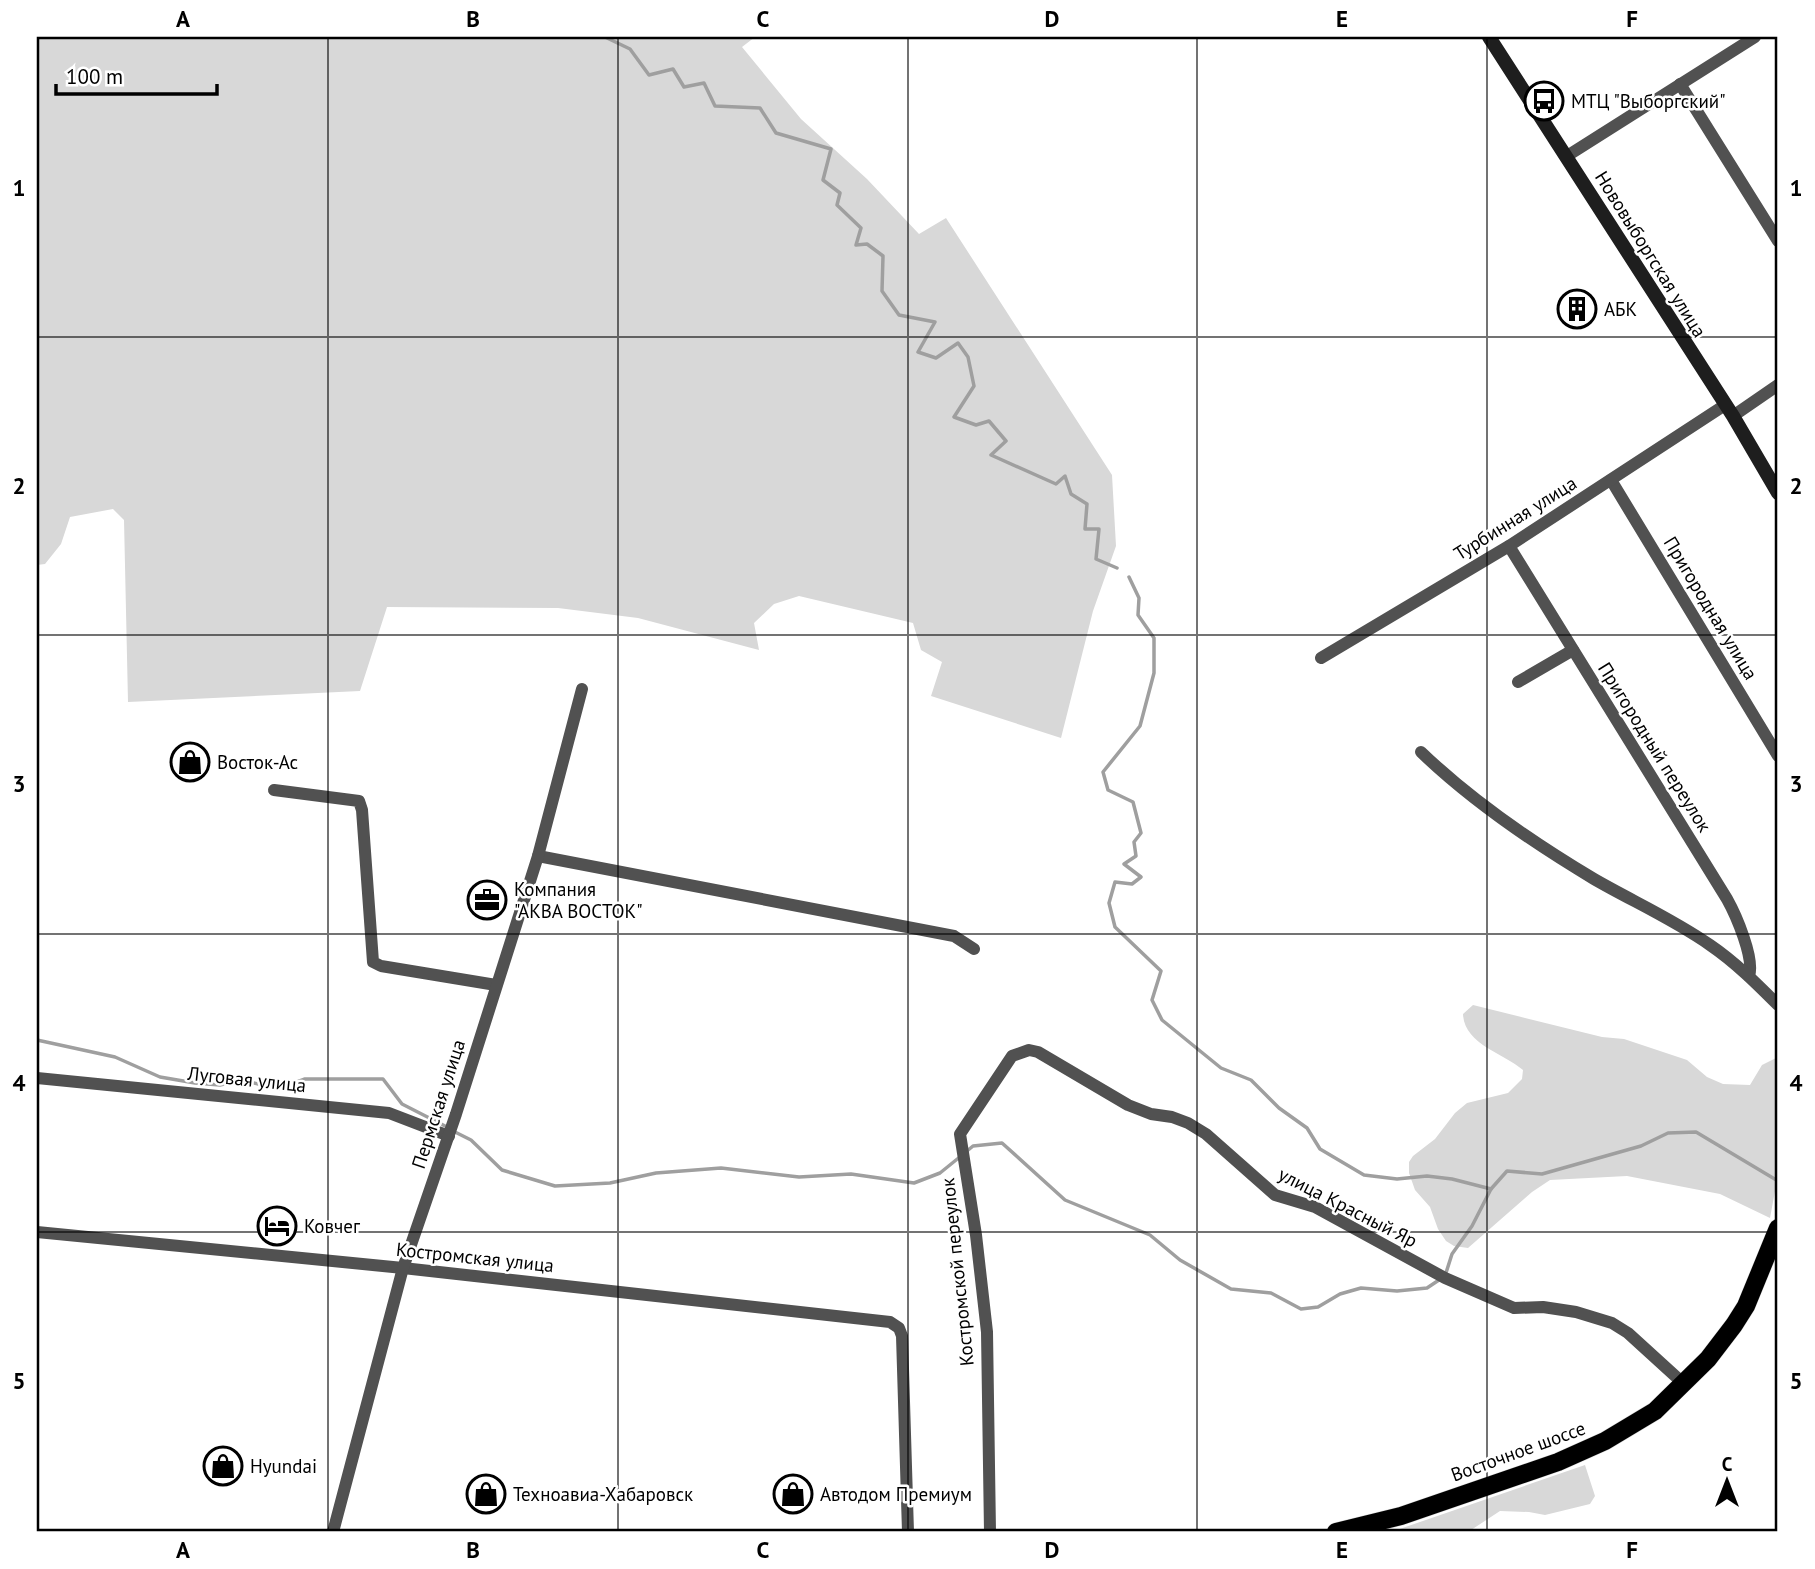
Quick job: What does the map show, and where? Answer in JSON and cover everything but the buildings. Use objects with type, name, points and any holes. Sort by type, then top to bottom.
[{"type":"main road","name":"Восточное шоссе","points":[[1336,1532],[1401,1516],[1558,1462],[1605,1441],[1655,1411],[1715,1352],[1746,1306],[1778,1228]]},
{"type":"street","name":"Нововыборгская улица","points":[[1489,37],[1729,411],[1778,493]]},
{"type":"street","points":[[1567,156],[1755,37]]},
{"type":"street","points":[[1680,84],[1778,242]]},
{"type":"street","name":"Турбинная улица","points":[[1321,658],[1611,481],[1778,385]]},
{"type":"street","name":"Пригородная улица","points":[[1611,481],[1778,756]]},
{"type":"street","name":"Пригородный переулок","points":[[1508,546],[1737,917],[1751,965],[1749,976]]},
{"type":"street","points":[[1518,682],[1573,650]]},
{"type":"street","name":"Пермская улица","points":[[333,1532],[403,1268],[449,1136],[538,856],[582,689]]},
{"type":"street","points":[[1421,752],[1450,780],[1513,828],[1712,946],[1749,976],[1778,1005]]},
{"type":"street","points":[[274,790],[359,801],[362,810],[373,962],[380,966],[496,985]]},
{"type":"street","points":[[538,856],[954,936],[974,949]]},
{"type":"street","name":"улица Красный Яр","points":[[960,1135],[1012,1056],[1029,1050],[1038,1052],[1128,1105],[1188,1123],[1206,1134],[1275,1195],[1315,1207],[1445,1278],[1514,1308],[1542,1307],[1576,1312],[1612,1323],[1628,1333],[1684,1384]]},
{"type":"street","name":"Луговая улица","points":[[37,1078],[389,1113],[449,1136]]},
{"type":"street","name":"Костромской переулок","points":[[960,1135],[976,1235],[987,1332],[990,1532]]},
{"type":"street","name":"Костромская улица","points":[[37,1232],[403,1268],[890,1322],[899,1328],[902,1336],[908,1532]]},
{"type":"shaded area","points":[[37,37],[755,37],[742,47],[801,119],[867,179],[919,234],[946,218],[1112,475],[1116,546],[1093,611],[1061,738],[931,696],[942,662],[921,650],[913,623],[799,596],[774,604],[754,623],[759,650],[638,618],[558,608],[387,607],[360,691],[128,702],[124,520],[113,509],[70,517],[61,544],[45,564],[37,565]]},
{"type":"shaded area","points":[[1473,1005],[1602,1037],[1624,1039],[1687,1060],[1707,1077],[1723,1084],[1750,1085],[1762,1065],[1778,1057],[1778,1175],[1770,1218],[1720,1194],[1627,1176],[1550,1180],[1532,1192],[1468,1248],[1454,1246],[1446,1241],[1438,1229],[1430,1207],[1415,1190],[1409,1173],[1409,1162],[1435,1139],[1455,1113],[1467,1103],[1508,1093],[1522,1079],[1523,1070],[1486,1047],[1470,1033],[1463,1014]]},
{"type":"shaded area","points":[[1585,1465],[1595,1496],[1590,1504],[1545,1515],[1500,1511],[1468,1532],[1391,1532]]},
{"type":"waterway","points":[[605,37],[630,49],[649,75],[673,69],[684,87],[704,83],[715,106],[760,108],[776,133],[831,149],[823,180],[840,193],[837,205],[861,228],[856,245],[867,244],[883,256],[882,291],[899,315],[935,322],[918,352],[936,358],[958,343],[968,357],[974,386],[954,417],[976,425],[989,421],[1006,441],[991,455],[1056,484],[1065,476],[1071,494],[1087,504],[1085,529],[1099,529],[1096,559],[1117,568]]},
{"type":"waterway","points":[[1129,577],[1139,598],[1138,615],[1154,638],[1154,673],[1140,726],[1103,772],[1108,790],[1133,802],[1141,833],[1134,842],[1136,856],[1124,864],[1141,877],[1132,884],[1115,882],[1109,903],[1115,927],[1161,971],[1152,1000],[1162,1020],[1221,1068],[1251,1080],[1279,1108],[1307,1128],[1320,1149],[1364,1175],[1397,1179],[1427,1176],[1491,1189],[1507,1171],[1542,1174],[1641,1146],[1668,1133],[1696,1132],[1778,1181]]},
{"type":"waterway","points":[[37,1040],[115,1057],[160,1077],[195,1083],[220,1085],[242,1080],[278,1089],[305,1079],[383,1079],[402,1104],[447,1127]]},
{"type":"waterway","points":[[453,1131],[471,1140],[502,1170],[555,1186],[610,1183],[656,1173],[721,1168],[799,1177],[851,1174],[914,1183],[940,1173],[961,1156]]},
{"type":"waterway","points":[[967,1151],[973,1146],[1002,1143],[1065,1200],[1150,1235],[1180,1260],[1231,1289],[1271,1293],[1301,1309],[1318,1307],[1340,1294],[1361,1288],[1397,1291],[1427,1288],[1439,1280]]},
{"type":"waterway","points":[[1445,1276],[1452,1254],[1472,1226],[1491,1189]]},
{"type":"place","name":"МТЦ \"Выборгский\"","points":[[1544,101]]},
{"type":"place","name":"АБК","points":[[1577,309]]},
{"type":"place","name":"Восток-Ас","points":[[190,762]]},
{"type":"place","name":"Компания \"АКВА ВОСТОК\"","points":[[487,900]]},
{"type":"place","name":"Ковчег","points":[[277,1226]]},
{"type":"place","name":"Hyundai","points":[[223,1466]]},
{"type":"place","name":"Техноавиа-Хабаровск","points":[[486,1494]]},
{"type":"place","name":"Автодом Премиум","points":[[793,1494]]}]
